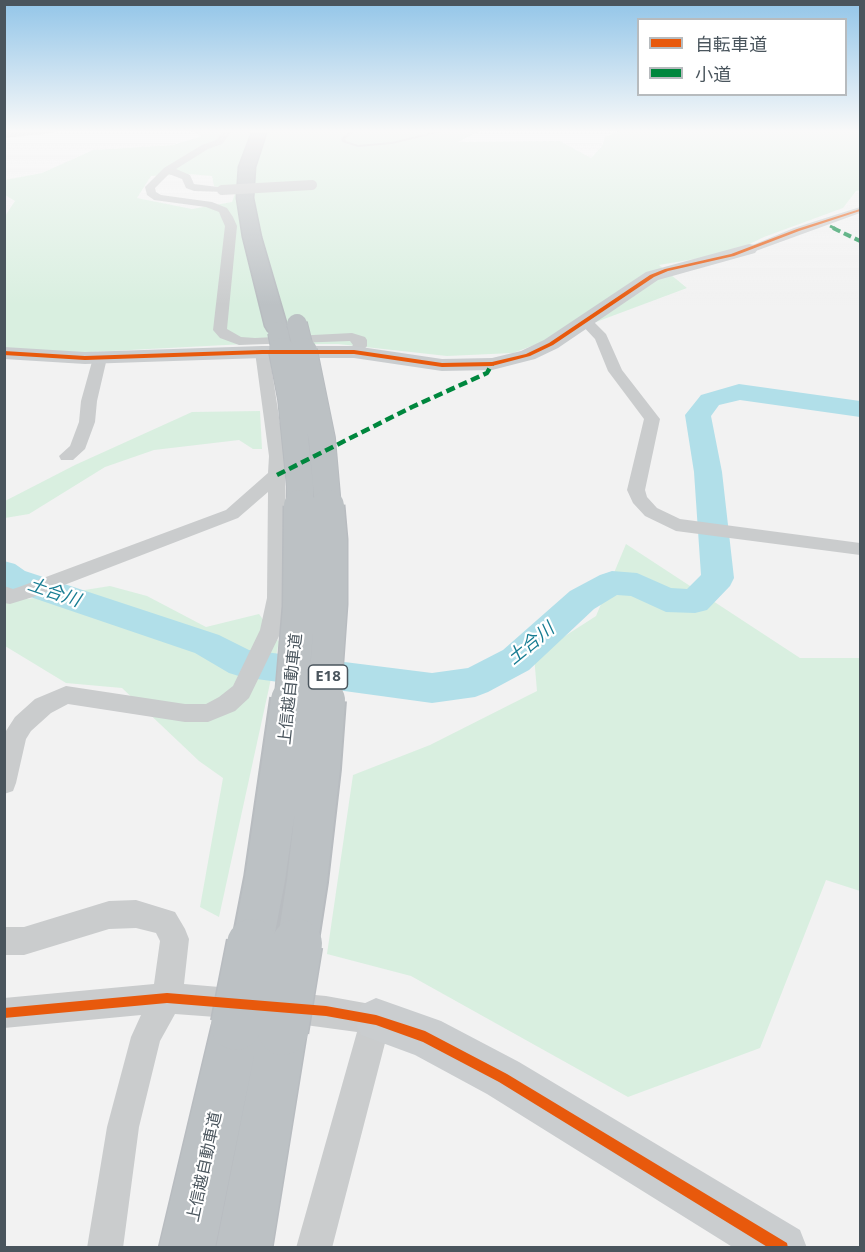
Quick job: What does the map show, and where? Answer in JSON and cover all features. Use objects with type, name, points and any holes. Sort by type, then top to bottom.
[{"type":"highway","name":"上信越自動車道","points":[[187,1248],[307,881],[321,768],[331,604],[331,540],[322,439],[315,397],[282,326],[252,237],[245,198],[246,188]]},
{"type":"highway","points":[[263,188],[268,225]]},
{"type":"highway","name":"上信越自動車道","points":[[244,1248],[260,1028],[265,879],[294,680],[299,607],[301,543],[297,440],[282,326]]},
{"type":"street","points":[[150,188],[151,193],[158,198],[193,201],[222,210],[231,226],[219,323],[220,330],[225,335],[239,341],[255,342],[352,337],[360,340],[360,346],[354,352]]},
{"type":"street","points":[[196,188],[250,188]]},
{"type":"street","points":[[4,353],[60,358],[100,358],[282,326],[354,352],[442,365],[492,364],[528,355],[551,344],[652,276],[667,270],[732,255],[798,230],[861,210]]},
{"type":"street","points":[[586,322],[601,337],[615,371],[652,419],[636,489],[639,499],[651,512],[676,525],[861,549]]},
{"type":"street","points":[[4,783],[15,737],[23,724],[43,706],[66,695],[185,713],[208,713],[227,704],[241,692],[271,630],[277,598],[277,475],[271,405],[282,326]]},
{"type":"street","points":[[67,456],[77,449],[87,422],[89,401],[100,358]]},
{"type":"street","points":[[4,593],[10,597],[26,592],[232,514],[277,475]]},
{"type":"street","points":[[4,941],[24,941],[109,915],[136,914],[165,922],[176,939],[167,998],[146,1037],[123,1127],[105,1248]]},
{"type":"street","points":[[4,1013],[167,998],[326,1011],[376,1020],[425,1037],[503,1078],[782,1248]]},
{"type":"street","points":[[314,1248],[376,1020]]},
{"type":"green space","points":[[5,188],[143,188],[137,198],[192,209],[232,202],[235,193],[221,188],[860,188],[843,208],[764,237],[731,253],[659,265],[687,288],[513,353],[447,356],[338,344],[245,344],[72,353],[5,352],[5,216],[15,201],[5,195]]},
{"type":"green space","points":[[260,411],[262,449],[253,449],[239,440],[154,450],[105,467],[29,514],[5,518],[5,501],[75,465],[192,412]]},
{"type":"green space","points":[[626,544],[800,658],[860,658],[860,891],[826,880],[760,1048],[628,1097],[411,976],[327,954],[353,775],[430,745],[537,691],[534,656],[596,616]]},
{"type":"green space","points":[[4,586],[28,599],[110,586],[147,596],[206,627],[259,614],[279,642],[219,917],[200,907],[223,778],[199,761],[122,688],[66,683],[5,646]]},
{"type":"waterway","name":"土合川","points":[[4,572],[13,579],[207,644],[242,663],[432,688],[475,682],[516,660],[582,600],[612,583],[637,585],[666,600],[695,601],[718,578],[708,472],[698,415],[710,400],[739,392],[860,409]]},
{"type":"marked path","points":[[830,226],[860,241]]},
{"type":"marked path","points":[[277,475],[412,407],[487,373],[492,364]]},
{"type":"cycle path","points":[[4,353],[85,358],[262,352],[354,352],[442,365],[492,364],[528,355],[551,344],[652,276],[667,270],[732,255],[860,210]]},
{"type":"cycle path","points":[[4,1013],[167,998],[326,1011],[376,1020],[425,1037],[503,1078],[782,1248]]}]
